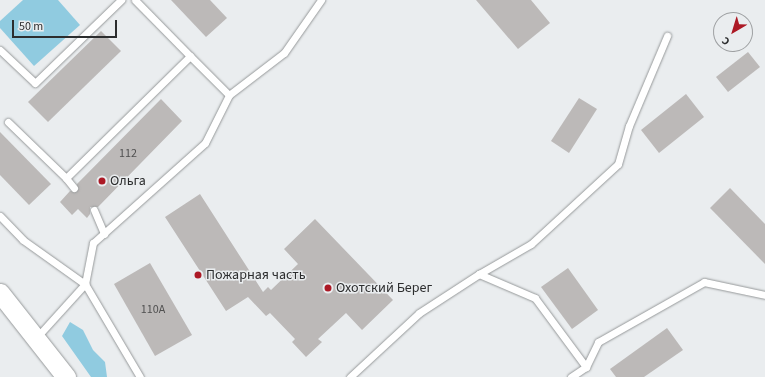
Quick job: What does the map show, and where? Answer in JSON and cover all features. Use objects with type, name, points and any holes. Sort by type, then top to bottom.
[{"type":"main road","points":[[0,293],[66,377]]},
{"type":"lane","points":[[0,50],[35,83],[121,0]]},
{"type":"lane","points":[[135,0],[229,95]]},
{"type":"lane","points":[[36,338],[85,284],[93,243],[205,144],[229,95],[284,53],[321,0]]},
{"type":"lane","points":[[350,377],[418,313],[479,274],[532,244],[618,164],[629,126],[667,36]]},
{"type":"lane","points":[[66,178],[190,56]]},
{"type":"lane","points":[[8,122],[66,178],[74,188]]},
{"type":"lane","points":[[94,210],[104,234]]},
{"type":"lane","points":[[0,216],[23,240],[85,284],[140,377]]},
{"type":"lane","points":[[479,274],[535,298],[586,366]]},
{"type":"lane","points":[[571,377],[586,366],[598,342],[704,282],[765,295]]},
{"type":"shaded area","points":[[23,0],[58,0],[80,25],[34,66],[0,28],[0,21]]},
{"type":"shaded area","points":[[70,322],[83,330],[93,350],[105,362],[107,377],[91,377],[62,336]]},
{"type":"building","points":[[171,0],[210,0],[227,18],[206,37]]},
{"type":"building","points":[[476,0],[531,0],[550,23],[518,49]]},
{"type":"building","points":[[101,31],[121,51],[48,122],[28,102]]},
{"type":"building","points":[[748,52],[760,67],[728,92],[716,77]]},
{"type":"building","points":[[686,94],[704,117],[659,153],[641,130]]},
{"type":"building","points":[[579,98],[597,109],[569,153],[551,141]]},
{"type":"building","points":[[161,99],[182,121],[98,207],[90,207],[90,214],[87,218],[78,209],[72,215],[60,202],[70,191],[77,192],[77,184]]},
{"type":"building","points":[[0,132],[51,184],[29,205],[0,175]]},
{"type":"building","points":[[730,188],[765,224],[765,264],[710,208]]},
{"type":"building","name":"Охотский Берег","points":[[200,194],[263,292],[268,287],[271,290],[298,264],[284,249],[315,219],[393,300],[362,330],[346,313],[318,339],[322,342],[306,357],[292,342],[295,339],[270,313],[266,316],[248,297],[226,311],[165,217]]},
{"type":"building","points":[[150,263],[192,335],[155,356],[114,284]]},
{"type":"building","points":[[568,268],[598,310],[572,329],[541,287]]},
{"type":"building","points":[[667,328],[683,350],[644,377],[616,377],[610,369]]},
{"type":"place","name":"Ольга","points":[[102,181]]},
{"type":"place","name":"Пожарная часть","points":[[198,275]]},
{"type":"place","name":"Охотский Берег","points":[[328,288]]}]
